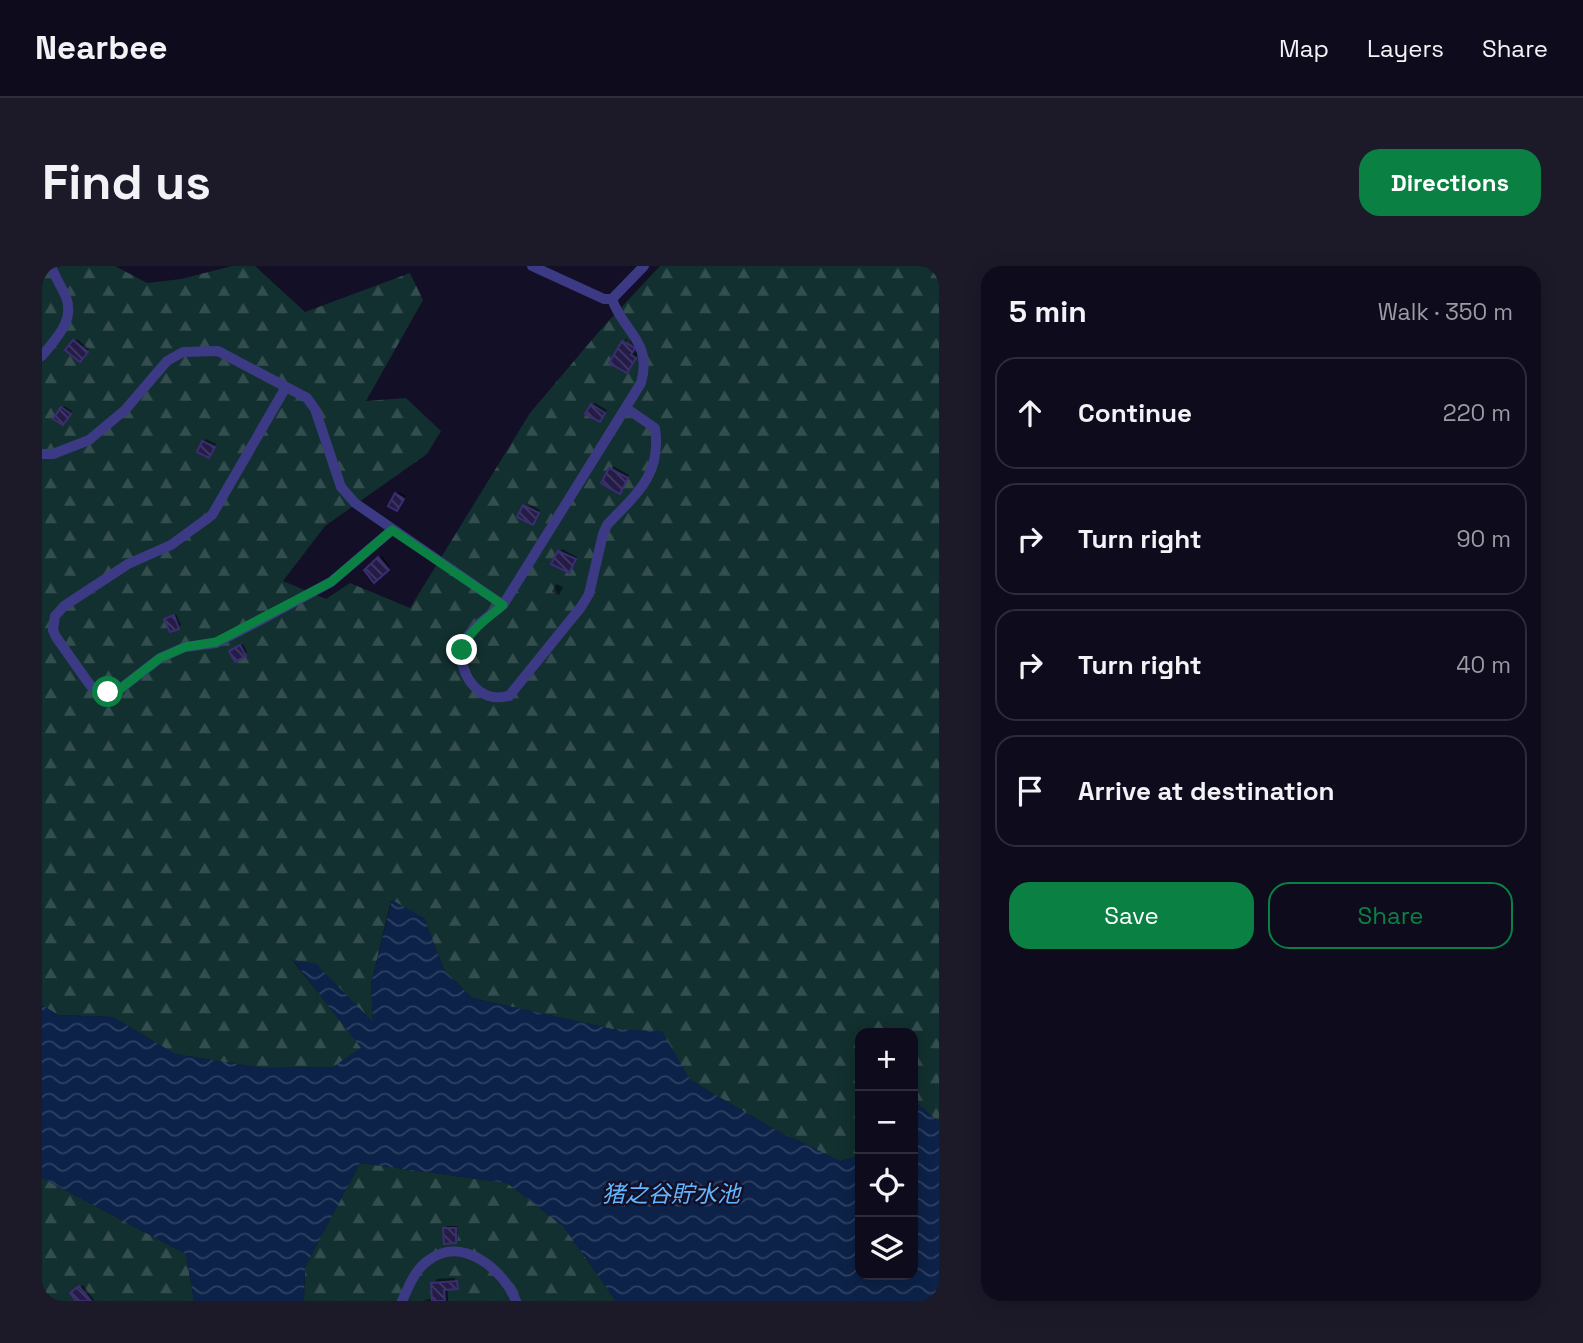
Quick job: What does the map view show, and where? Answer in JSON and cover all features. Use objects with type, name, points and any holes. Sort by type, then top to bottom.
[{"type":"street","points":[[42,356],[63,329],[69,311],[51,266]]},
{"type":"street","points":[[532,266],[604,299],[612,299],[644,266]]},
{"type":"street","points":[[612,299],[635,334],[642,351],[645,371],[626,408],[503,605],[477,626],[466,639],[462,650],[464,670],[472,685],[482,693],[495,698],[509,696],[581,607],[589,594],[607,525],[648,481],[653,468],[655,428],[626,408]]},
{"type":"street","points":[[42,454],[53,454],[89,440],[125,410],[167,361],[183,352],[218,351],[307,398],[315,409],[341,487],[355,503],[503,605]]},
{"type":"street","points":[[286,387],[212,515],[171,545],[128,564],[64,606],[55,616],[52,630],[90,685],[97,690],[108,692],[120,689],[160,658],[185,647],[216,642],[256,623],[331,582],[392,530]]},
{"type":"street","points":[[402,1301],[414,1276],[427,1260],[441,1252],[455,1252],[470,1254],[483,1260],[510,1287],[516,1301]]},
{"type":"green space","points":[[42,266],[115,266],[147,283],[181,279],[232,266],[255,266],[305,312],[410,273],[423,300],[366,401],[406,398],[441,431],[427,454],[325,526],[283,581],[326,599],[350,583],[410,608],[530,413],[602,328],[660,266],[939,266],[939,1122],[918,1104],[918,1028],[855,1028],[855,1157],[840,1161],[772,1128],[690,1080],[661,1032],[612,1029],[472,998],[444,970],[424,918],[391,901],[371,984],[373,1023],[316,964],[293,961],[362,1048],[333,1067],[262,1068],[175,1054],[113,1017],[58,1015],[42,1005]]},
{"type":"green space","points":[[360,1163],[507,1183],[563,1226],[616,1301],[304,1301],[305,1267]]},
{"type":"green space","points":[[42,1178],[186,1254],[194,1301],[42,1301]]},
{"type":"water","name":"猪之谷貯水池","points":[[392,900],[424,918],[444,970],[472,998],[612,1029],[662,1031],[690,1080],[772,1128],[840,1161],[855,1157],[855,1280],[918,1280],[918,1104],[939,1122],[939,1301],[616,1301],[563,1226],[507,1183],[360,1163],[305,1267],[304,1301],[194,1301],[186,1254],[42,1178],[42,1005],[58,1015],[113,1017],[175,1054],[262,1068],[333,1067],[361,1048],[293,960],[316,964],[373,1022],[371,984]]},
{"type":"building","points":[[73,340],[88,352],[80,362],[65,350]]},
{"type":"building","points":[[622,341],[635,348],[631,355],[636,358],[627,373],[609,363]]},
{"type":"building","points":[[591,404],[605,413],[600,422],[585,414]]},
{"type":"building","points":[[61,407],[71,414],[63,425],[53,419]]},
{"type":"building","points":[[202,441],[215,447],[209,458],[197,452]]},
{"type":"building","points":[[609,468],[628,478],[620,494],[601,483]]},
{"type":"building","points":[[395,493],[404,499],[397,511],[388,506]]},
{"type":"building","points":[[523,505],[539,513],[533,525],[517,517]]},
{"type":"building","points":[[558,551],[576,559],[569,573],[551,564]]},
{"type":"building","points":[[378,557],[389,570],[374,583],[364,570]]},
{"type":"building","points":[[174,615],[179,629],[170,632],[164,619]]},
{"type":"building","points":[[240,645],[246,656],[235,662],[229,651]]},
{"type":"building","points":[[443,1228],[456,1228],[456,1243],[444,1244]]},
{"type":"building","points":[[457,1281],[458,1289],[444,1290],[445,1301],[432,1301],[431,1283]]},
{"type":"building","points":[[79,1286],[91,1301],[76,1301],[70,1293]]},
{"type":"route","points":[[108,692],[120,689],[160,658],[185,647],[216,642],[331,582],[392,530],[503,605],[477,626],[466,639],[462,650]]}]
